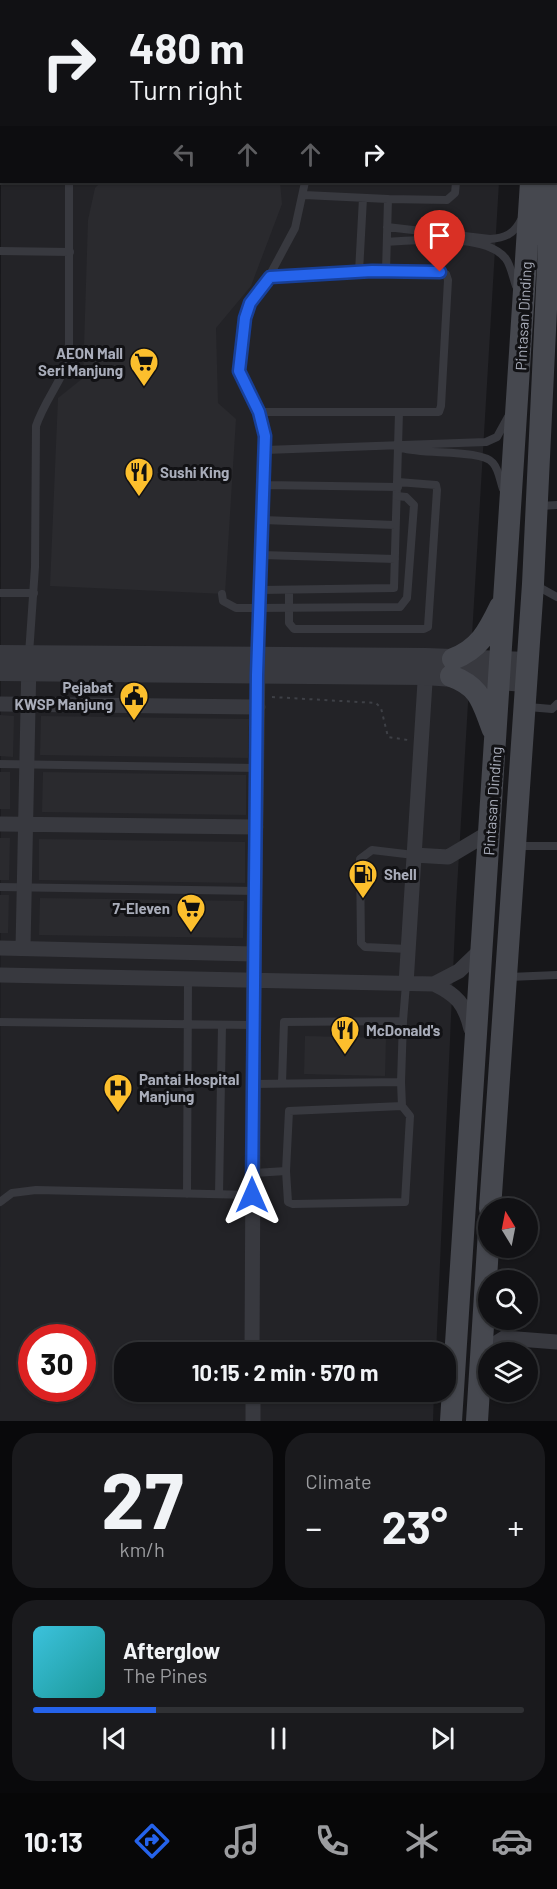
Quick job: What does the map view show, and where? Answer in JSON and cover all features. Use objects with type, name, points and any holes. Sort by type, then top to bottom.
[{"type":"main road","name":"Pintasan Dinding","points":[[450,1421],[519,398],[523,307],[538,183]]},
{"type":"main road","name":"Pintasan Dinding","points":[[491,1198],[532,584],[546,506],[546,361],[538,183]]},
{"type":"main road","points":[[496,737],[475,688],[452,668],[487,634],[505,597]]},
{"type":"main road","points":[[477,1421],[478,1402]]},
{"type":"street","points":[[0,655],[28,664],[258,683]]},
{"type":"street","points":[[0,671],[28,664]]},
{"type":"street","points":[[23,948],[28,664]]},
{"type":"street","points":[[0,704],[27,704],[426,667],[526,672]]},
{"type":"street","points":[[406,984],[426,667]]},
{"type":"street","points":[[252,1342],[252,1084],[258,683]]},
{"type":"street","points":[[0,824],[256,827]]},
{"type":"street","points":[[414,855],[448,857],[490,832]]},
{"type":"street","points":[[0,948],[254,954]]},
{"type":"street","points":[[0,975],[434,984],[450,978],[482,949]]},
{"type":"street","points":[[434,984],[458,997],[466,1008],[476,1044]]},
{"type":"street","points":[[498,1330],[504,1338]]},
{"type":"street","points":[[498,1342],[504,1338],[557,1342]]},
{"type":"street","points":[[253,1402],[253,1421]]},
{"type":"lane","points":[[28,664],[33,594],[36,426],[69,359],[69,183]]},
{"type":"lane","points":[[258,683],[265,436],[259,412],[239,371],[240,345],[250,303],[270,277],[295,228],[305,183]]},
{"type":"lane","points":[[304,195],[447,200],[455,193],[456,183]]},
{"type":"lane","points":[[387,227],[489,239],[506,236],[515,231],[521,222],[538,183]]},
{"type":"lane","points":[[358,272],[363,198]]},
{"type":"lane","points":[[386,271],[388,199]]},
{"type":"lane","points":[[387,242],[458,241],[497,251],[506,259],[523,307]]},
{"type":"lane","points":[[0,251],[70,252]]},
{"type":"lane","points":[[259,412],[433,414],[439,412],[441,406],[448,280],[446,274],[386,271],[270,277]]},
{"type":"lane","points":[[265,450],[399,447],[417,443],[492,441],[497,437],[519,398]]},
{"type":"lane","points":[[261,590],[390,589],[395,584],[399,412]]},
{"type":"lane","points":[[399,447],[418,453],[477,454],[487,457],[498,471],[511,520]]},
{"type":"lane","points":[[264,485],[430,483],[435,485],[437,490],[428,627],[424,629],[294,629],[289,623],[289,591]]},
{"type":"lane","points":[[222,594],[223,601],[236,608],[400,607],[407,598],[414,505],[406,497],[397,496]]},
{"type":"lane","points":[[263,519],[395,525]]},
{"type":"lane","points":[[262,555],[395,558]]},
{"type":"lane","points":[[532,584],[557,597]]},
{"type":"lane","points":[[0,593],[33,594]]},
{"type":"lane","points":[[523,707],[555,707]]},
{"type":"lane","points":[[0,764],[257,768]]},
{"type":"lane","points":[[513,846],[557,846]]},
{"type":"lane","points":[[408,948],[365,947],[361,943],[360,859],[372,850],[414,855]]},
{"type":"lane","points":[[0,887],[256,891]]},
{"type":"lane","points":[[505,977],[557,975]]},
{"type":"lane","points":[[186,1194],[188,980]]},
{"type":"lane","points":[[402,1106],[289,1111],[286,1171],[288,1202],[293,1204],[405,1202],[410,1116],[402,1106],[401,1082],[406,984]]},
{"type":"lane","points":[[282,1083],[284,1022],[403,1021]]},
{"type":"lane","points":[[0,1022],[253,1025]]},
{"type":"lane","points":[[219,1194],[222,1025]]},
{"type":"lane","points":[[252,1084],[401,1082]]},
{"type":"lane","points":[[252,1173],[286,1171]]},
{"type":"lane","points":[[0,1202],[12,1193],[36,1190],[252,1195]]},
{"type":"path","points":[[258,683],[279,698],[376,703],[381,708],[388,737],[421,741]]},
{"type":"shaded area","points":[[1,183],[499,183],[456,905],[436,1342],[114,1342],[114,1402],[434,1402],[433,1421],[0,1421]]},
{"type":"building","name":"AEON Mall Seri Manjung","points":[[100,183],[280,183],[282,204],[251,286],[216,328],[218,403],[236,419],[225,594],[50,586],[58,398],[83,378],[88,220],[95,188]]},
{"type":"building","points":[[0,715],[14,716],[13,757],[0,756]]},
{"type":"building","points":[[41,716],[249,719],[248,758],[40,755]]},
{"type":"building","points":[[0,772],[10,772],[10,809],[0,809]]},
{"type":"building","points":[[43,772],[246,775],[246,815],[42,812]]},
{"type":"building","points":[[0,838],[10,838],[9,880],[0,880]]},
{"type":"building","points":[[39,839],[245,842],[245,883],[39,880]]},
{"type":"building","points":[[0,895],[9,895],[8,933],[0,933]]},
{"type":"building","points":[[40,898],[244,901],[243,938],[39,935]]},
{"type":"building","name":"McDonald's","points":[[305,1036],[386,1038],[385,1076],[304,1074]]},
{"type":"place","name":"AEON Mall Seri Manjung","points":[[144,388]]},
{"type":"place","name":"Sushi King","points":[[139,498]]},
{"type":"place","name":"Pejabat KWSP Manjung","points":[[134,722]]},
{"type":"place","name":"Shell","points":[[363,900]]},
{"type":"place","name":"7-Eleven","points":[[191,934]]},
{"type":"place","name":"McDonald's","points":[[345,1056]]},
{"type":"place","name":"Pantai Hospital Manjung","points":[[118,1114]]},
{"type":"route","points":[[252,1195],[257,675],[265,436],[259,412],[239,371],[245,318],[250,303],[270,277],[372,271],[440,272]]}]
